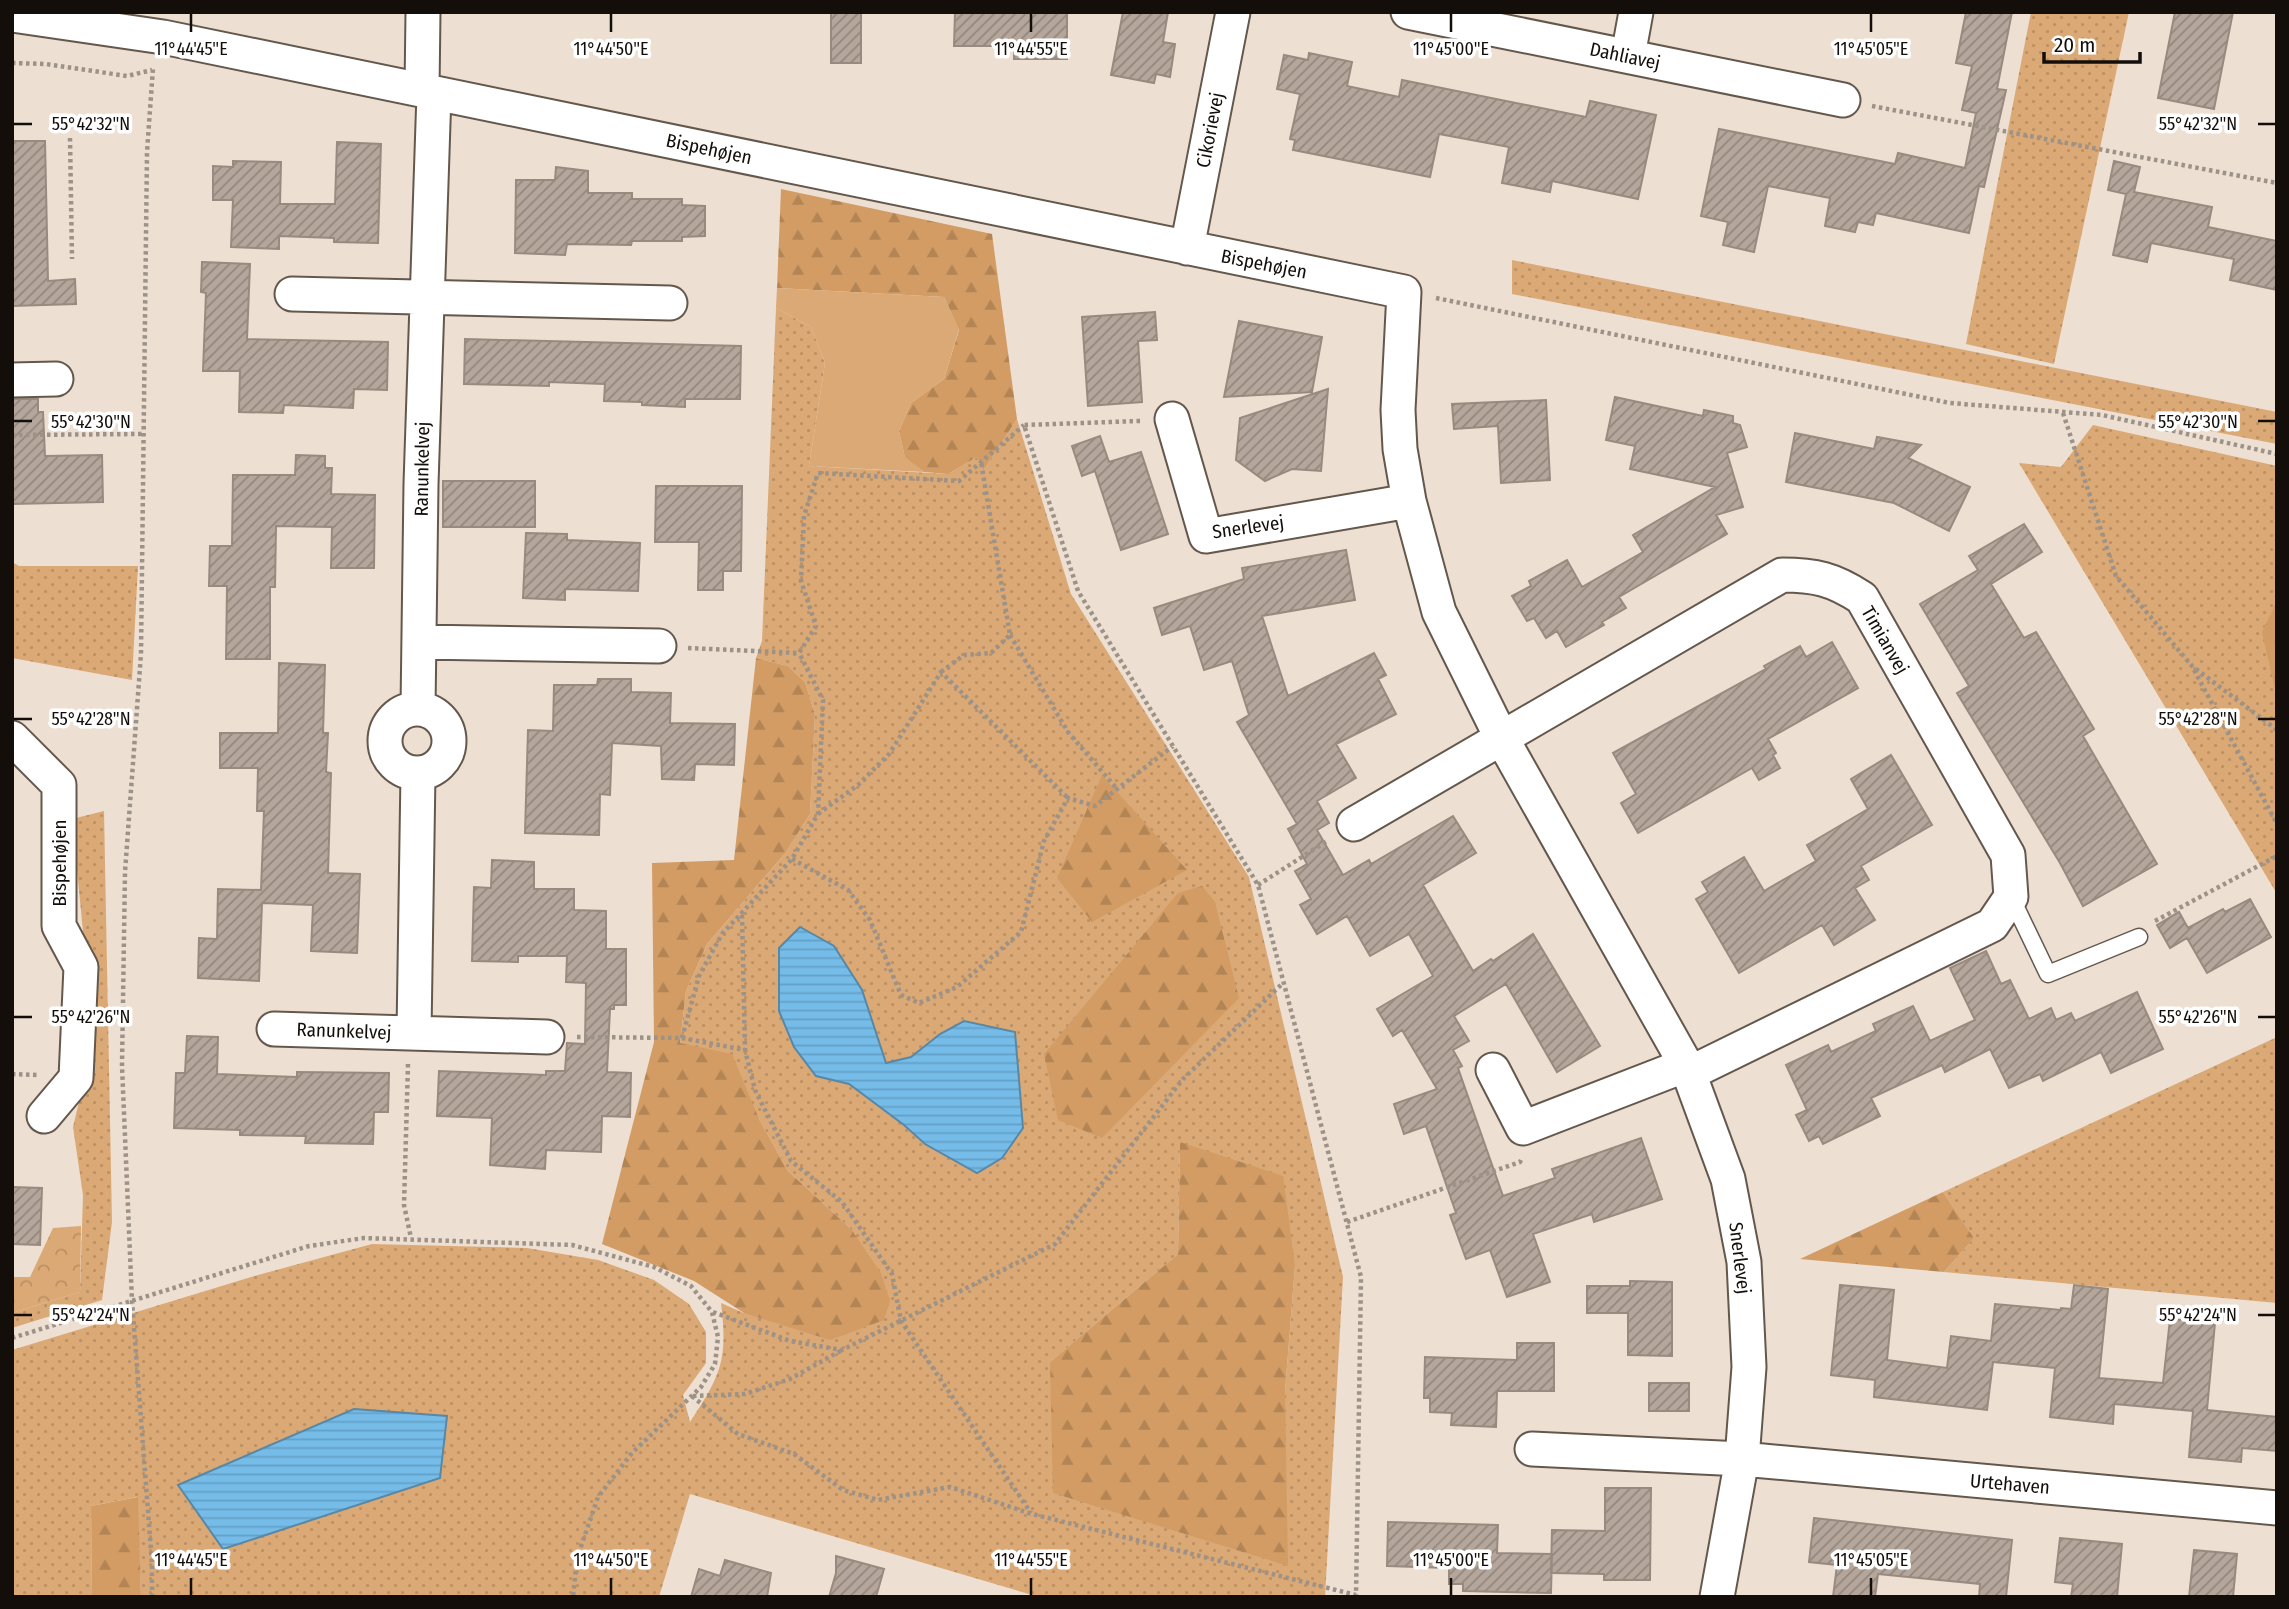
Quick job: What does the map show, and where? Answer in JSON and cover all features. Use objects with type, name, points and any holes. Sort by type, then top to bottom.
[{"type":"street","name":"Ranunkelvej","points":[[418,709],[428,91],[423,12]]},
{"type":"street","name":"Cikorievej","points":[[1187,248],[1233,12]]},
{"type":"street","name":"Dahliavej","points":[[1408,12],[1843,100]]},
{"type":"street","points":[[1628,56],[1636,12]]},
{"type":"street","name":"Bispehøjen","points":[[12,15],[165,25],[428,91],[1404,292]]},
{"type":"street","name":"Snerlevej","points":[[1404,292],[1398,410],[1400,449],[1409,501],[1438,612],[1501,737],[1688,1069],[1728,1179],[1744,1262],[1749,1367],[1742,1459],[1717,1597]]},
{"type":"street","points":[[292,294],[670,303]]},
{"type":"street","points":[[12,380],[56,379]]},
{"type":"street","name":"Snerlevej","points":[[1172,419],[1206,536],[1409,501]]},
{"type":"street","name":"Timianvej","points":[[1501,737],[1782,575],[1811,575],[1835,582],[1861,598],[2008,855],[2011,897]]},
{"type":"street","points":[[420,642],[659,646]]},
{"type":"street","points":[[418,709],[438,717],[449,736],[449,747],[442,761],[429,771],[418,773],[399,767],[391,760],[385,741],[391,722],[408,710],[418,709]]},
{"type":"street","name":"Bispehøjen","points":[[12,737],[59,785],[59,926],[81,967],[76,1078],[44,1116]]},
{"type":"street","points":[[1354,824],[1501,737]]},
{"type":"street","name":"Ranunkelvej","points":[[414,1033],[418,773]]},
{"type":"street","points":[[1493,1070],[1523,1128],[1688,1069],[1992,925],[2011,897]]},
{"type":"street","name":"Ranunkelvej","points":[[274,1029],[547,1037]]},
{"type":"street","points":[[1532,1449],[1742,1459]]},
{"type":"street","name":"Urtehaven","points":[[1742,1459],[2277,1508]]},
{"type":"lane","name":"Timianvej","points":[[2011,897],[2049,974],[2139,937]]},
{"type":"path","points":[[152,1597],[152,1563],[132,1301],[121,1066],[125,872],[141,654],[147,152],[153,70],[165,25]]},
{"type":"path","points":[[1843,100],[2277,183]]},
{"type":"path","points":[[70,138],[72,259]]},
{"type":"path","points":[[1404,292],[1950,403],[2102,415],[2277,454]]},
{"type":"path","points":[[2063,412],[2116,576],[2192,666],[2277,824]]},
{"type":"path","points":[[799,653],[816,626],[801,581],[804,516],[818,473],[959,481],[1024,425],[1172,419]]},
{"type":"path","points":[[692,1396],[738,1434],[793,1454],[843,1490],[878,1500],[950,1488],[1032,1514],[1356,1596],[1361,1277],[1258,885],[1078,592],[1024,425]]},
{"type":"path","points":[[12,435],[144,434]]},
{"type":"path","points":[[981,462],[1010,635],[1068,732],[1118,789]]},
{"type":"path","points":[[682,1038],[698,976],[722,934],[792,859],[818,814],[858,785],[889,754],[941,672],[964,655],[991,653],[1010,635]]},
{"type":"path","points":[[659,646],[799,653]]},
{"type":"path","points":[[799,653],[822,700],[818,814]]},
{"type":"path","points":[[2192,666],[2277,730]]},
{"type":"path","points":[[941,672],[1068,798],[1096,806],[1173,746]]},
{"type":"path","points":[[792,859],[848,890],[870,920],[901,995],[919,1003],[957,987],[1021,932],[1044,841],[1068,798]]},
{"type":"path","points":[[1258,885],[1354,824]]},
{"type":"path","points":[[2139,937],[2151,923],[2277,856]]},
{"type":"path","points":[[741,914],[745,1050],[755,1090],[791,1161],[842,1202],[892,1274],[901,1321],[1032,1514]]},
{"type":"path","points":[[692,1396],[745,1394],[790,1379],[842,1350],[1055,1244],[1183,1079],[1283,983]]},
{"type":"path","points":[[411,1238],[404,1205],[409,1044],[414,1033]]},
{"type":"path","points":[[547,1037],[682,1038],[745,1050]]},
{"type":"path","points":[[1347,1222],[1520,1162],[1525,1144],[1523,1128]]},
{"type":"path","points":[[12,1338],[309,1246],[364,1238],[572,1245],[654,1267],[691,1286],[712,1312],[718,1337],[715,1364],[701,1387],[632,1453],[598,1497],[577,1558],[573,1597]]},
{"type":"path","points":[[712,1312],[790,1341],[842,1350]]},
{"type":"green space","points":[[2031,12],[2129,12],[2054,364],[1966,344]]},
{"type":"green space","points":[[781,189],[992,234],[1017,419],[983,471],[977,457],[948,474],[924,472],[905,458],[899,431],[911,403],[944,379],[959,330],[944,297],[777,288]]},
{"type":"green space","points":[[1512,260],[2277,412],[2277,444],[1512,294]]},
{"type":"green space","points":[[777,288],[944,297],[959,329],[944,379],[911,403],[899,431],[905,457],[924,472],[809,466],[825,363],[811,327],[776,308]]},
{"type":"green space","points":[[776,308],[811,327],[825,363],[809,466],[948,474],[977,457],[983,471],[1017,419],[1071,594],[1249,877],[1343,1277],[1325,1597],[1039,1597],[690,1494],[659,1597],[141,1597],[137,1497],[91,1506],[92,1597],[12,1597],[12,1350],[258,1275],[372,1244],[527,1248],[598,1260],[654,1280],[689,1304],[706,1332],[706,1363],[683,1395],[690,1422],[709,1392],[720,1366],[723,1339],[721,1303],[744,1313],[851,1229],[788,1171],[759,1119],[680,1044],[686,991],[707,944],[786,852],[810,814],[815,715],[805,682],[788,666],[756,658],[762,641]],"holes":[[[1180,1143],[1295,1266],[1285,1391],[1050,1362],[1178,1254]]]},
{"type":"green space","points":[[2093,425],[2277,466],[2277,894],[2019,463],[2061,467]]},
{"type":"green space","points":[[12,562],[19,566],[138,566],[132,680],[12,658]]},
{"type":"green space","points":[[2277,601],[2277,698],[2262,632]]},
{"type":"green space","points":[[756,658],[788,666],[805,682],[815,715],[810,814],[786,852],[707,944],[686,991],[680,1043],[732,1054],[759,1119],[788,1171],[851,1229],[881,1273],[890,1301],[884,1320],[830,1340],[744,1313],[694,1281],[602,1244],[654,1042],[652,863],[734,860]]},
{"type":"green space","points":[[1102,775],[1187,870],[1092,922],[1057,878]]},
{"type":"green space","points":[[104,811],[112,1222],[102,1300],[12,1328],[12,1313],[80,1292],[83,1195],[73,1127],[84,1081],[86,962],[72,819]]},
{"type":"green space","points":[[1202,886],[1215,902],[1239,998],[1102,1138],[1058,1120],[1044,1054],[1178,893]]},
{"type":"green space","points":[[2277,1037],[2277,1303],[1944,1272],[1974,1238],[1943,1192]]},
{"type":"green space","points":[[1180,1142],[1283,1176],[1295,1266],[1285,1391],[1288,1566],[1053,1493],[1050,1362],[1178,1254]]},
{"type":"green space","points":[[1943,1192],[1974,1238],[1944,1272],[1800,1259]]},
{"type":"green space","points":[[81,1226],[80,1292],[12,1313],[12,1277],[30,1277],[53,1228]]},
{"type":"green space","points":[[138,1497],[141,1597],[92,1597],[91,1506]]},
{"type":"water","points":[[800,927],[834,946],[862,990],[886,1063],[911,1057],[940,1034],[964,1021],[1015,1032],[1023,1128],[1002,1158],[977,1173],[925,1144],[849,1084],[816,1076],[794,1047],[779,1011],[779,948]]},
{"type":"water","points":[[354,1409],[447,1416],[440,1478],[223,1549],[178,1485]]},
{"type":"building","points":[[831,12],[861,12],[861,63],[831,63]]},
{"type":"building","points":[[955,12],[1067,12],[1067,59],[1014,59],[1014,46],[954,46]]},
{"type":"building","points":[[1123,12],[1168,12],[1163,42],[1175,44],[1170,77],[1156,74],[1154,83],[1111,75]]},
{"type":"building","points":[[1966,12],[2012,12],[1997,89],[2006,90],[1984,187],[1979,186],[1969,233],[1876,213],[1873,225],[1858,222],[1855,232],[1825,226],[1830,198],[1768,186],[1754,252],[1723,245],[1728,222],[1701,216],[1719,129],[1895,164],[1898,153],[1965,168],[1976,113],[1962,110],[1972,66],[1956,63]]},
{"type":"building","points":[[2175,12],[2233,12],[2214,109],[2158,98]]},
{"type":"building","points":[[1309,53],[1352,62],[1347,86],[1399,97],[1402,80],[1586,117],[1590,101],[1656,115],[1638,199],[1552,181],[1550,192],[1502,183],[1509,147],[1439,134],[1430,177],[1293,150],[1295,140],[1290,139],[1300,94],[1277,89],[1284,55],[1308,60]]},
{"type":"building","points":[[12,141],[45,141],[48,281],[75,279],[76,304],[12,306]]},
{"type":"building","points":[[337,142],[381,144],[378,243],[334,242],[334,238],[279,236],[279,249],[231,247],[233,200],[213,200],[213,166],[233,167],[233,161],[281,162],[280,204],[335,204]]},
{"type":"building","points":[[2114,161],[2140,167],[2134,192],[2212,207],[2208,227],[2277,241],[2277,290],[2230,280],[2234,259],[2151,243],[2147,262],[2113,255],[2126,194],[2108,190]]},
{"type":"building","points":[[556,167],[588,171],[588,193],[632,193],[632,199],[682,199],[682,205],[705,206],[705,236],[682,237],[682,241],[632,241],[631,245],[567,244],[565,255],[515,253],[516,180],[555,180]]},
{"type":"building","points":[[202,262],[250,264],[247,339],[388,342],[387,390],[354,389],[353,408],[284,405],[283,413],[239,412],[240,371],[203,371],[206,293],[201,292]]},
{"type":"building","points":[[1155,312],[1157,340],[1138,341],[1142,402],[1088,406],[1082,317]]},
{"type":"building","points":[[1239,321],[1322,337],[1312,392],[1224,397]]},
{"type":"building","points":[[465,339],[741,346],[740,399],[685,399],[685,407],[642,405],[642,402],[604,401],[605,384],[464,384]]},
{"type":"building","points":[[1328,389],[1321,471],[1292,469],[1265,481],[1236,460],[1240,418]]},
{"type":"building","points":[[1615,397],[1703,416],[1704,410],[1733,416],[1733,423],[1740,425],[1747,447],[1727,453],[1743,507],[1716,515],[1727,534],[1619,597],[1626,608],[1602,622],[1604,625],[1566,647],[1557,631],[1546,638],[1534,618],[1527,621],[1512,596],[1531,586],[1529,581],[1567,560],[1582,587],[1643,552],[1633,535],[1715,487],[1630,469],[1635,446],[1606,440]]},
{"type":"building","points":[[12,399],[38,399],[38,412],[43,412],[45,456],[102,455],[103,502],[12,504]]},
{"type":"building","points":[[1546,400],[1550,480],[1501,483],[1498,426],[1454,429],[1452,404]]},
{"type":"building","points":[[1795,433],[1874,449],[1877,437],[1921,445],[1908,458],[1970,487],[1949,531],[1894,503],[1786,482]]},
{"type":"building","points":[[1100,436],[1109,462],[1141,452],[1168,534],[1121,550],[1095,471],[1082,476],[1072,446]]},
{"type":"building","points":[[296,455],[325,456],[325,468],[332,468],[331,494],[375,495],[374,568],[331,568],[332,527],[276,526],[275,587],[270,587],[270,659],[226,659],[227,586],[209,586],[210,546],[232,546],[233,475],[295,475]]},
{"type":"building","points":[[443,481],[535,481],[535,527],[443,527]]},
{"type":"building","points":[[656,486],[742,486],[741,571],[723,571],[723,590],[698,590],[699,542],[655,542]]},
{"type":"building","points":[[2024,524],[2042,552],[1991,584],[2024,638],[2036,632],[2094,729],[2083,736],[2157,864],[2083,906],[1957,693],[1969,686],[1920,604],[1978,570],[1969,556]]},
{"type":"building","points":[[526,533],[567,534],[567,540],[640,543],[638,591],[565,589],[565,600],[523,598]]},
{"type":"building","points":[[1346,550],[1355,600],[1262,616],[1288,696],[1374,653],[1386,675],[1378,679],[1396,714],[1336,744],[1356,778],[1317,801],[1329,823],[1317,830],[1343,875],[1369,860],[1371,864],[1453,816],[1476,853],[1423,885],[1473,971],[1533,934],[1600,1046],[1557,1072],[1506,984],[1454,1016],[1469,1041],[1453,1050],[1462,1066],[1458,1068],[1503,1196],[1555,1178],[1552,1169],[1641,1138],[1662,1199],[1594,1222],[1592,1214],[1533,1234],[1550,1282],[1507,1297],[1490,1250],[1466,1259],[1450,1215],[1456,1213],[1426,1126],[1404,1134],[1394,1104],[1437,1089],[1402,1030],[1393,1036],[1377,1009],[1433,976],[1409,934],[1370,956],[1347,916],[1317,934],[1300,905],[1311,899],[1295,871],[1307,864],[1288,829],[1297,824],[1237,722],[1249,715],[1232,661],[1204,670],[1190,626],[1162,635],[1154,608],[1244,579],[1242,568]]},
{"type":"building","points":[[1832,642],[1858,688],[1768,739],[1780,768],[1759,780],[1752,768],[1638,833],[1621,803],[1636,794],[1613,753],[1766,669],[1764,666],[1800,646],[1806,657]]},
{"type":"building","points":[[279,663],[325,665],[323,733],[328,733],[326,772],[331,773],[328,873],[360,874],[357,953],[311,951],[313,905],[262,903],[259,981],[198,978],[199,938],[217,939],[218,889],[261,890],[264,811],[257,811],[258,768],[220,768],[220,733],[278,733]]},
{"type":"building","points":[[598,679],[631,679],[631,692],[671,693],[670,723],[735,724],[734,765],[695,764],[694,780],[662,779],[661,746],[612,743],[610,795],[600,794],[599,835],[525,833],[528,730],[553,731],[554,685],[597,685]]},
{"type":"building","points":[[1891,755],[1932,825],[1861,866],[1869,880],[1855,888],[1875,920],[1834,945],[1822,925],[1739,973],[1696,899],[1708,892],[1702,882],[1744,857],[1764,891],[1816,861],[1807,845],[1868,809],[1851,779]]},
{"type":"building","points":[[492,860],[534,862],[534,889],[574,889],[574,910],[606,911],[606,949],[626,949],[626,1005],[614,1005],[614,1009],[610,1009],[607,1072],[631,1073],[630,1117],[602,1116],[601,1152],[546,1150],[545,1169],[490,1165],[492,1118],[437,1116],[439,1071],[546,1075],[546,1071],[565,1071],[567,1043],[585,1044],[586,983],[566,982],[567,956],[518,956],[518,962],[472,961],[474,887],[491,888]]},
{"type":"building","points":[[2250,899],[2271,937],[2207,973],[2187,938],[2170,948],[2157,925],[2179,912],[2188,928],[2223,909],[2225,912]]},
{"type":"building","points":[[1986,951],[2001,984],[2010,980],[2029,1019],[2051,1008],[2056,1020],[2071,1013],[2075,1021],[2137,992],[2163,1049],[2111,1073],[2101,1052],[2043,1081],[2040,1074],[2009,1088],[1990,1049],[1945,1072],[1942,1065],[1871,1098],[1880,1116],[1823,1144],[1819,1136],[1809,1141],[1796,1115],[1807,1110],[1786,1065],[1828,1045],[1831,1052],[1876,1031],[1873,1024],[1913,1006],[1930,1041],[1975,1020],[1950,968]]},
{"type":"building","points":[[187,1036],[218,1037],[217,1074],[297,1077],[297,1072],[389,1073],[388,1112],[374,1112],[373,1144],[305,1143],[306,1136],[240,1135],[240,1130],[174,1128],[176,1073],[185,1073]]},
{"type":"building","points":[[12,1187],[42,1188],[40,1245],[12,1244]]},
{"type":"building","points":[[1630,1281],[1672,1282],[1672,1356],[1628,1355],[1628,1313],[1587,1313],[1587,1286],[1630,1286]]},
{"type":"building","points":[[1840,1285],[1894,1290],[1887,1360],[1947,1368],[1951,1336],[1991,1341],[1995,1304],[2071,1309],[2074,1285],[2108,1289],[2099,1378],[2163,1383],[2170,1319],[2215,1323],[2207,1410],[2277,1417],[2277,1451],[2242,1448],[2241,1462],[2189,1457],[2193,1411],[2114,1404],[2113,1424],[2050,1417],[2055,1368],[1993,1362],[1987,1410],[1874,1397],[1875,1380],[1831,1375]]},
{"type":"building","points":[[1517,1343],[1554,1343],[1554,1391],[1497,1391],[1496,1427],[1451,1425],[1452,1413],[1430,1412],[1430,1398],[1424,1398],[1425,1357],[1517,1360]]},
{"type":"building","points":[[1649,1383],[1689,1383],[1689,1411],[1649,1411]]},
{"type":"building","points":[[1605,1488],[1651,1488],[1650,1580],[1604,1580],[1604,1574],[1551,1573],[1552,1530],[1605,1531]]},
{"type":"building","points":[[1814,1518],[2012,1540],[2006,1597],[1979,1597],[1980,1584],[1878,1574],[1875,1597],[1833,1597],[1837,1565],[1809,1562]]},
{"type":"building","points":[[1388,1522],[1498,1525],[1497,1553],[1552,1554],[1551,1593],[1463,1591],[1463,1584],[1449,1584],[1449,1568],[1387,1566]]},
{"type":"building","points":[[2060,1538],[2122,1544],[2117,1597],[2071,1597],[2073,1584],[2055,1582]]},
{"type":"building","points":[[2194,1550],[2237,1554],[2233,1597],[2189,1597]]},
{"type":"building","points":[[836,1556],[884,1569],[876,1597],[829,1597],[836,1573]]},
{"type":"building","points":[[725,1560],[771,1573],[767,1597],[691,1597],[699,1569],[720,1576]]}]
